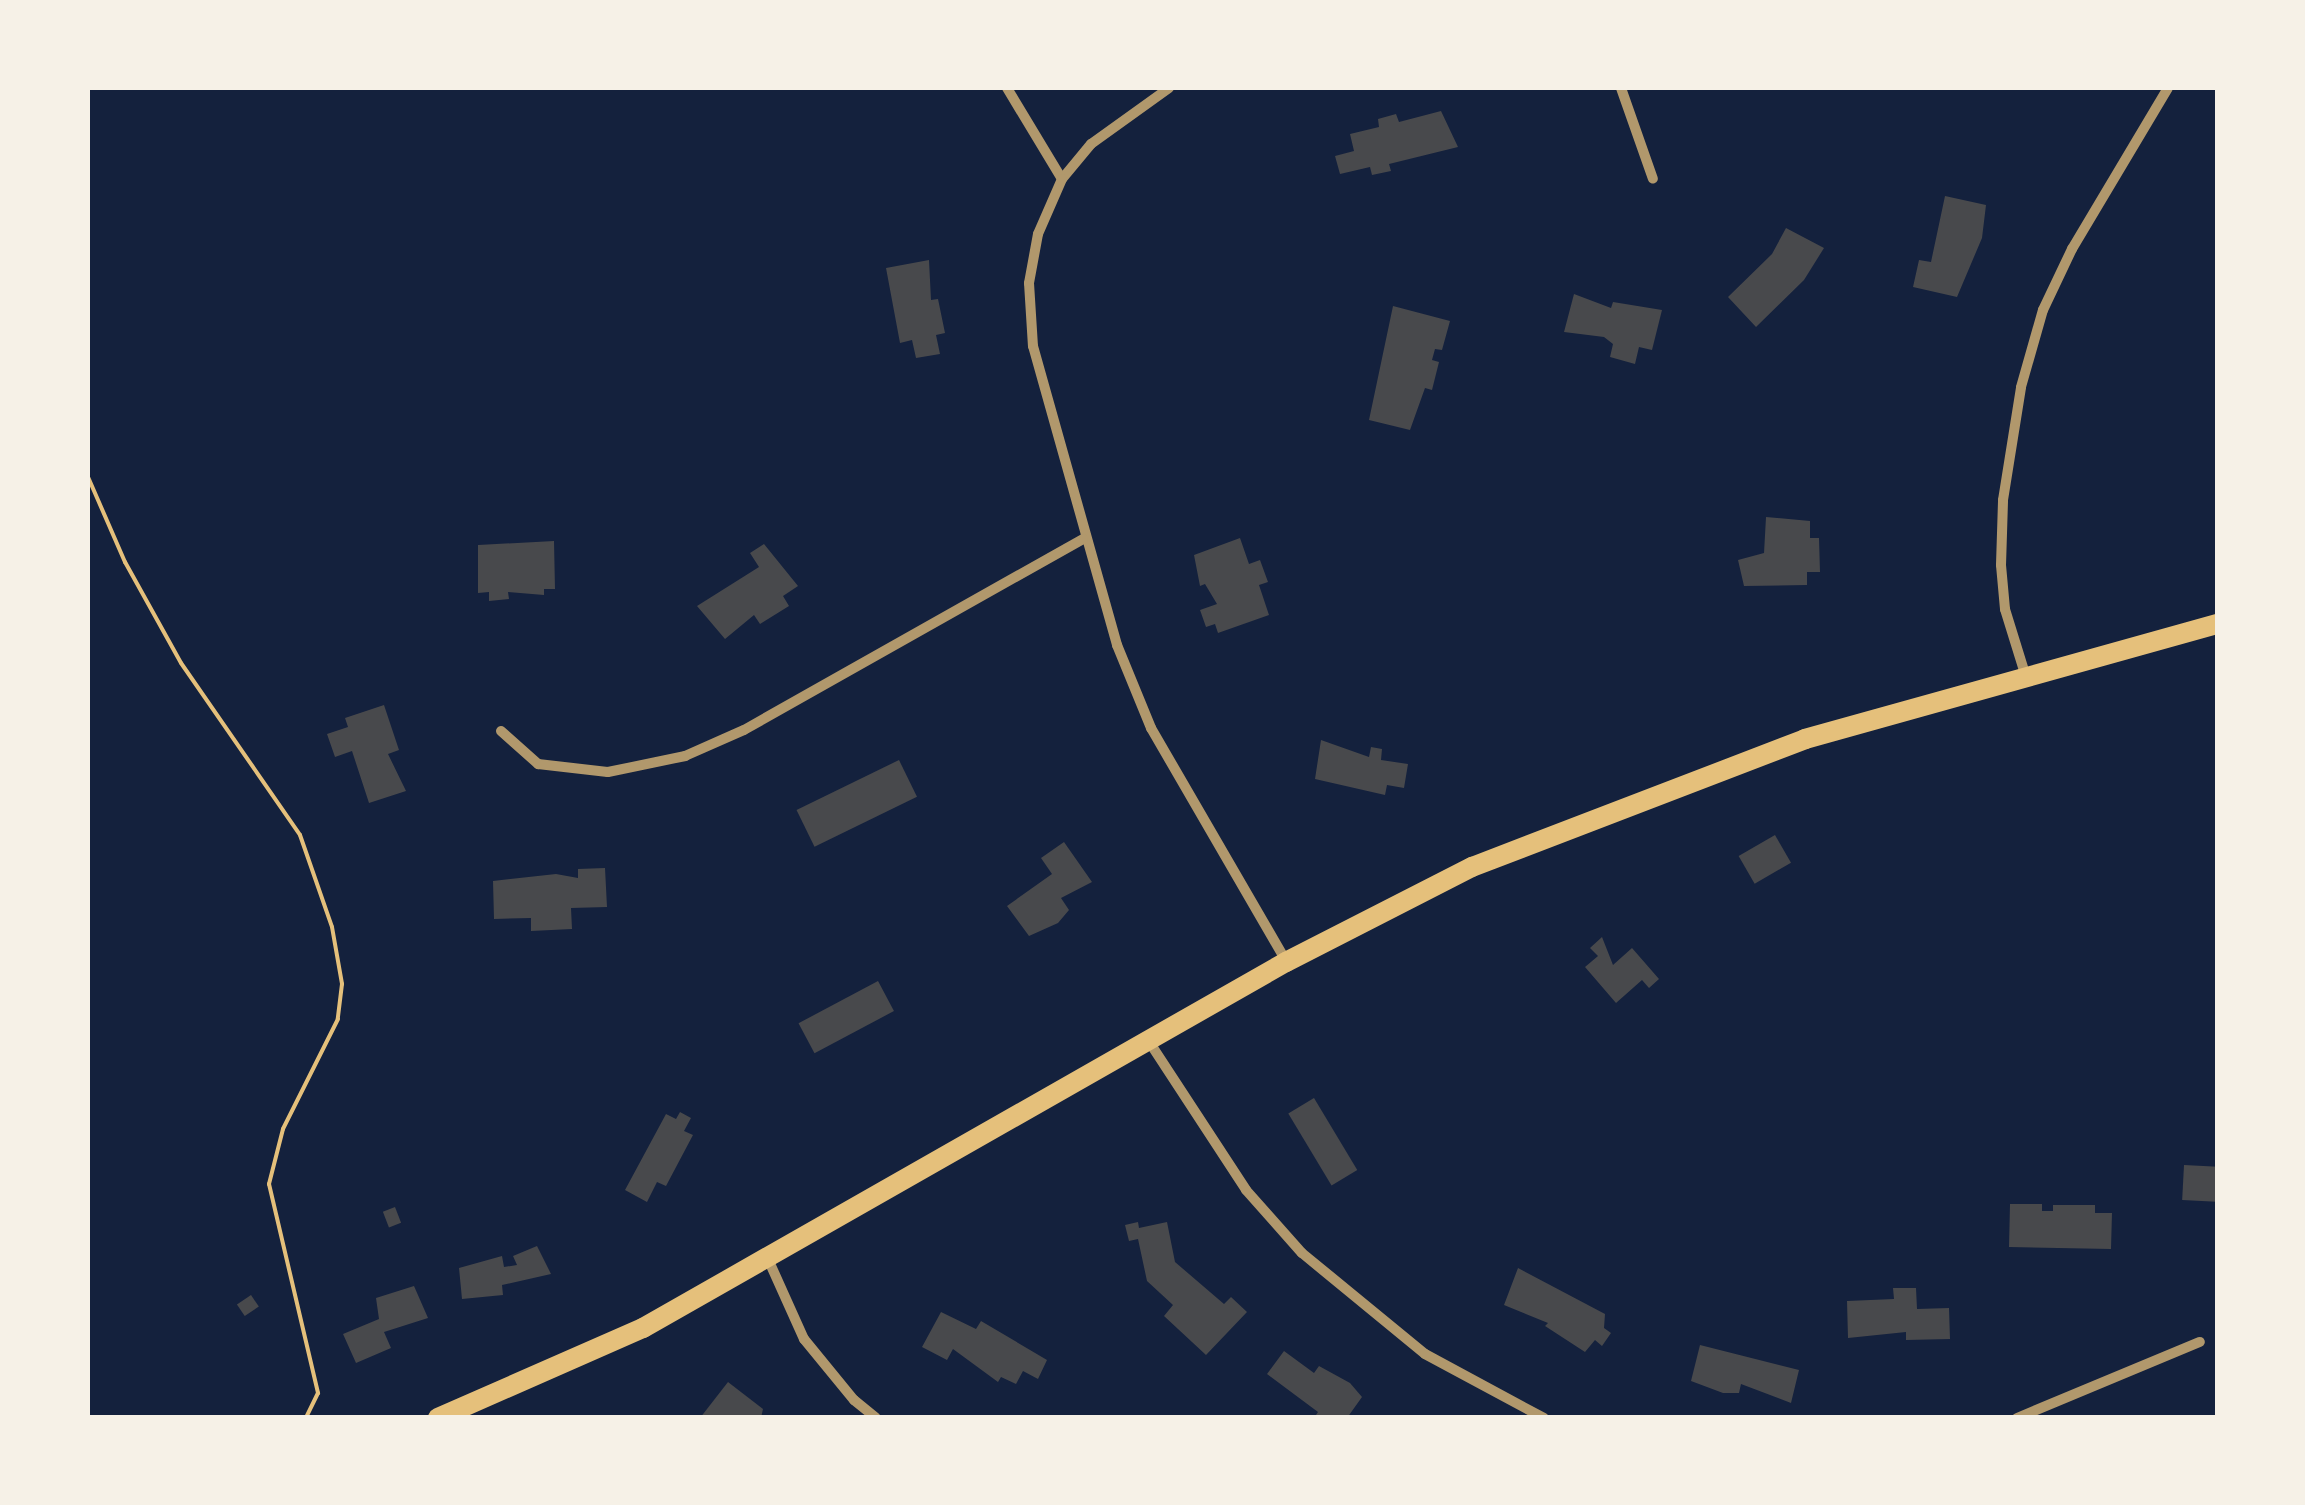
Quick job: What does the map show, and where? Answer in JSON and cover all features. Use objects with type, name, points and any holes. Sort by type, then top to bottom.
[{"type":"main road","points":[[438,1418],[614,1342],[768,1259],[1286,962],[1436,884],[1570,827],[1805,738],[2218,624]]},
{"type":"street","points":[[1006,88],[1062,179]]},
{"type":"street","points":[[1169,88],[1091,144],[1062,179],[1038,234],[1031,315],[1033,346],[1083,539],[1151,728],[1286,962]]},
{"type":"street","points":[[1621,88],[1653,179]]},
{"type":"street","points":[[2026,677],[2005,609],[2001,566],[2004,500],[2022,387],[2043,310],[2072,249],[2168,88]]},
{"type":"street","points":[[501,730],[538,764],[608,772],[685,756],[744,730],[1083,539]]},
{"type":"street","points":[[1148,1040],[1229,1168],[1302,1253],[1425,1354],[1544,1418]]},
{"type":"street","points":[[768,1259],[804,1340],[876,1418]]},
{"type":"street","points":[[2016,1418],[2200,1342]]},
{"type":"path","points":[[88,478],[125,562],[182,663],[276,791],[300,835],[332,927],[342,984],[338,1019],[284,1129],[269,1184],[318,1394],[306,1418]]},
{"type":"building","points":[[1441,111],[1458,147],[1389,164],[1391,171],[1372,175],[1370,167],[1340,174],[1335,156],[1354,151],[1350,134],[1379,127],[1378,119],[1396,114],[1399,122]]},
{"type":"building","points":[[1945,196],[1986,205],[1982,238],[1957,297],[1913,287],[1919,260],[1931,262]]},
{"type":"building","points":[[1786,228],[1824,248],[1804,280],[1756,327],[1728,297],[1772,254]]},
{"type":"building","points":[[929,260],[931,300],[938,299],[945,333],[936,335],[940,354],[916,358],[912,340],[900,343],[886,268]]},
{"type":"building","points":[[1574,294],[1611,308],[1613,302],[1662,310],[1652,350],[1639,347],[1635,364],[1610,357],[1613,344],[1604,337],[1564,332]]},
{"type":"building","points":[[1393,306],[1450,321],[1442,350],[1435,349],[1432,360],[1439,362],[1432,390],[1425,388],[1410,430],[1369,420]]},
{"type":"building","points":[[1766,517],[1810,521],[1810,538],[1819,538],[1820,572],[1807,572],[1807,585],[1744,586],[1738,560],[1764,553]]},
{"type":"building","points":[[1240,538],[1249,564],[1260,560],[1268,582],[1259,585],[1269,615],[1218,633],[1215,624],[1206,627],[1200,610],[1217,604],[1205,584],[1200,586],[1194,555]]},
{"type":"building","points":[[554,541],[555,589],[544,589],[544,595],[508,592],[509,599],[489,601],[489,592],[478,593],[478,545]]},
{"type":"building","points":[[764,544],[798,586],[783,596],[789,606],[760,624],[754,615],[725,639],[697,606],[759,567],[750,553]]},
{"type":"building","points":[[384,705],[399,750],[388,754],[406,791],[369,803],[352,751],[335,757],[327,734],[348,727],[345,718]]},
{"type":"building","points":[[1321,740],[1369,757],[1371,747],[1382,749],[1381,760],[1408,764],[1404,788],[1387,785],[1385,795],[1315,779]]},
{"type":"building","points":[[899,760],[917,797],[815,847],[797,810]]},
{"type":"building","points":[[1775,835],[1791,863],[1755,884],[1739,856]]},
{"type":"building","points":[[1064,842],[1092,882],[1061,898],[1069,910],[1058,923],[1029,936],[1007,906],[1052,874],[1041,858]]},
{"type":"building","points":[[605,868],[607,907],[571,908],[572,929],[531,931],[531,918],[494,919],[493,881],[556,874],[578,878],[578,869]]},
{"type":"building","points":[[1602,937],[1613,965],[1632,948],[1659,979],[1649,988],[1642,980],[1616,1003],[1585,967],[1598,956],[1590,948]]},
{"type":"building","points":[[878,981],[894,1011],[814,1053],[799,1023]]},
{"type":"building","points":[[1314,1098],[1357,1170],[1332,1185],[1288,1113]]},
{"type":"building","points":[[680,1112],[691,1118],[684,1131],[693,1135],[666,1186],[657,1182],[647,1202],[625,1190],[666,1114],[676,1119]]},
{"type":"building","points":[[2184,1165],[2218,1167],[2216,1202],[2182,1200]]},
{"type":"building","points":[[2010,1204],[2042,1204],[2042,1211],[2053,1211],[2053,1205],[2095,1205],[2095,1213],[2112,1213],[2111,1249],[2009,1247]]},
{"type":"building","points":[[395,1207],[401,1223],[389,1228],[383,1212]]},
{"type":"building","points":[[1138,1222],[1139,1228],[1167,1222],[1175,1262],[1224,1304],[1231,1297],[1247,1312],[1206,1355],[1164,1316],[1173,1305],[1147,1281],[1138,1239],[1129,1241],[1125,1225]]},
{"type":"building","points":[[537,1246],[551,1274],[502,1285],[503,1295],[462,1299],[459,1268],[502,1256],[504,1267],[517,1265],[513,1256]]},
{"type":"building","points":[[1518,1268],[1605,1314],[1604,1328],[1611,1333],[1602,1346],[1595,1340],[1585,1352],[1545,1326],[1548,1323],[1504,1305]]},
{"type":"building","points":[[414,1286],[428,1318],[384,1332],[391,1348],[356,1363],[343,1334],[379,1319],[376,1298]]},
{"type":"building","points":[[1893,1288],[1916,1288],[1917,1309],[1949,1308],[1950,1339],[1906,1340],[1906,1332],[1848,1338],[1847,1301],[1894,1299]]},
{"type":"building","points":[[251,1295],[259,1307],[245,1316],[237,1305]]},
{"type":"building","points":[[941,1312],[976,1329],[981,1321],[1047,1360],[1038,1379],[1023,1371],[1016,1384],[1001,1377],[998,1382],[953,1349],[947,1360],[922,1347]]},
{"type":"building","points":[[1700,1345],[1799,1370],[1791,1403],[1741,1384],[1739,1393],[1723,1393],[1691,1381]]},
{"type":"building","points":[[1284,1351],[1314,1373],[1319,1366],[1350,1383],[1362,1397],[1347,1418],[1314,1418],[1318,1412],[1267,1374]]},
{"type":"building","points":[[728,1382],[763,1409],[761,1418],[700,1418]]}]
